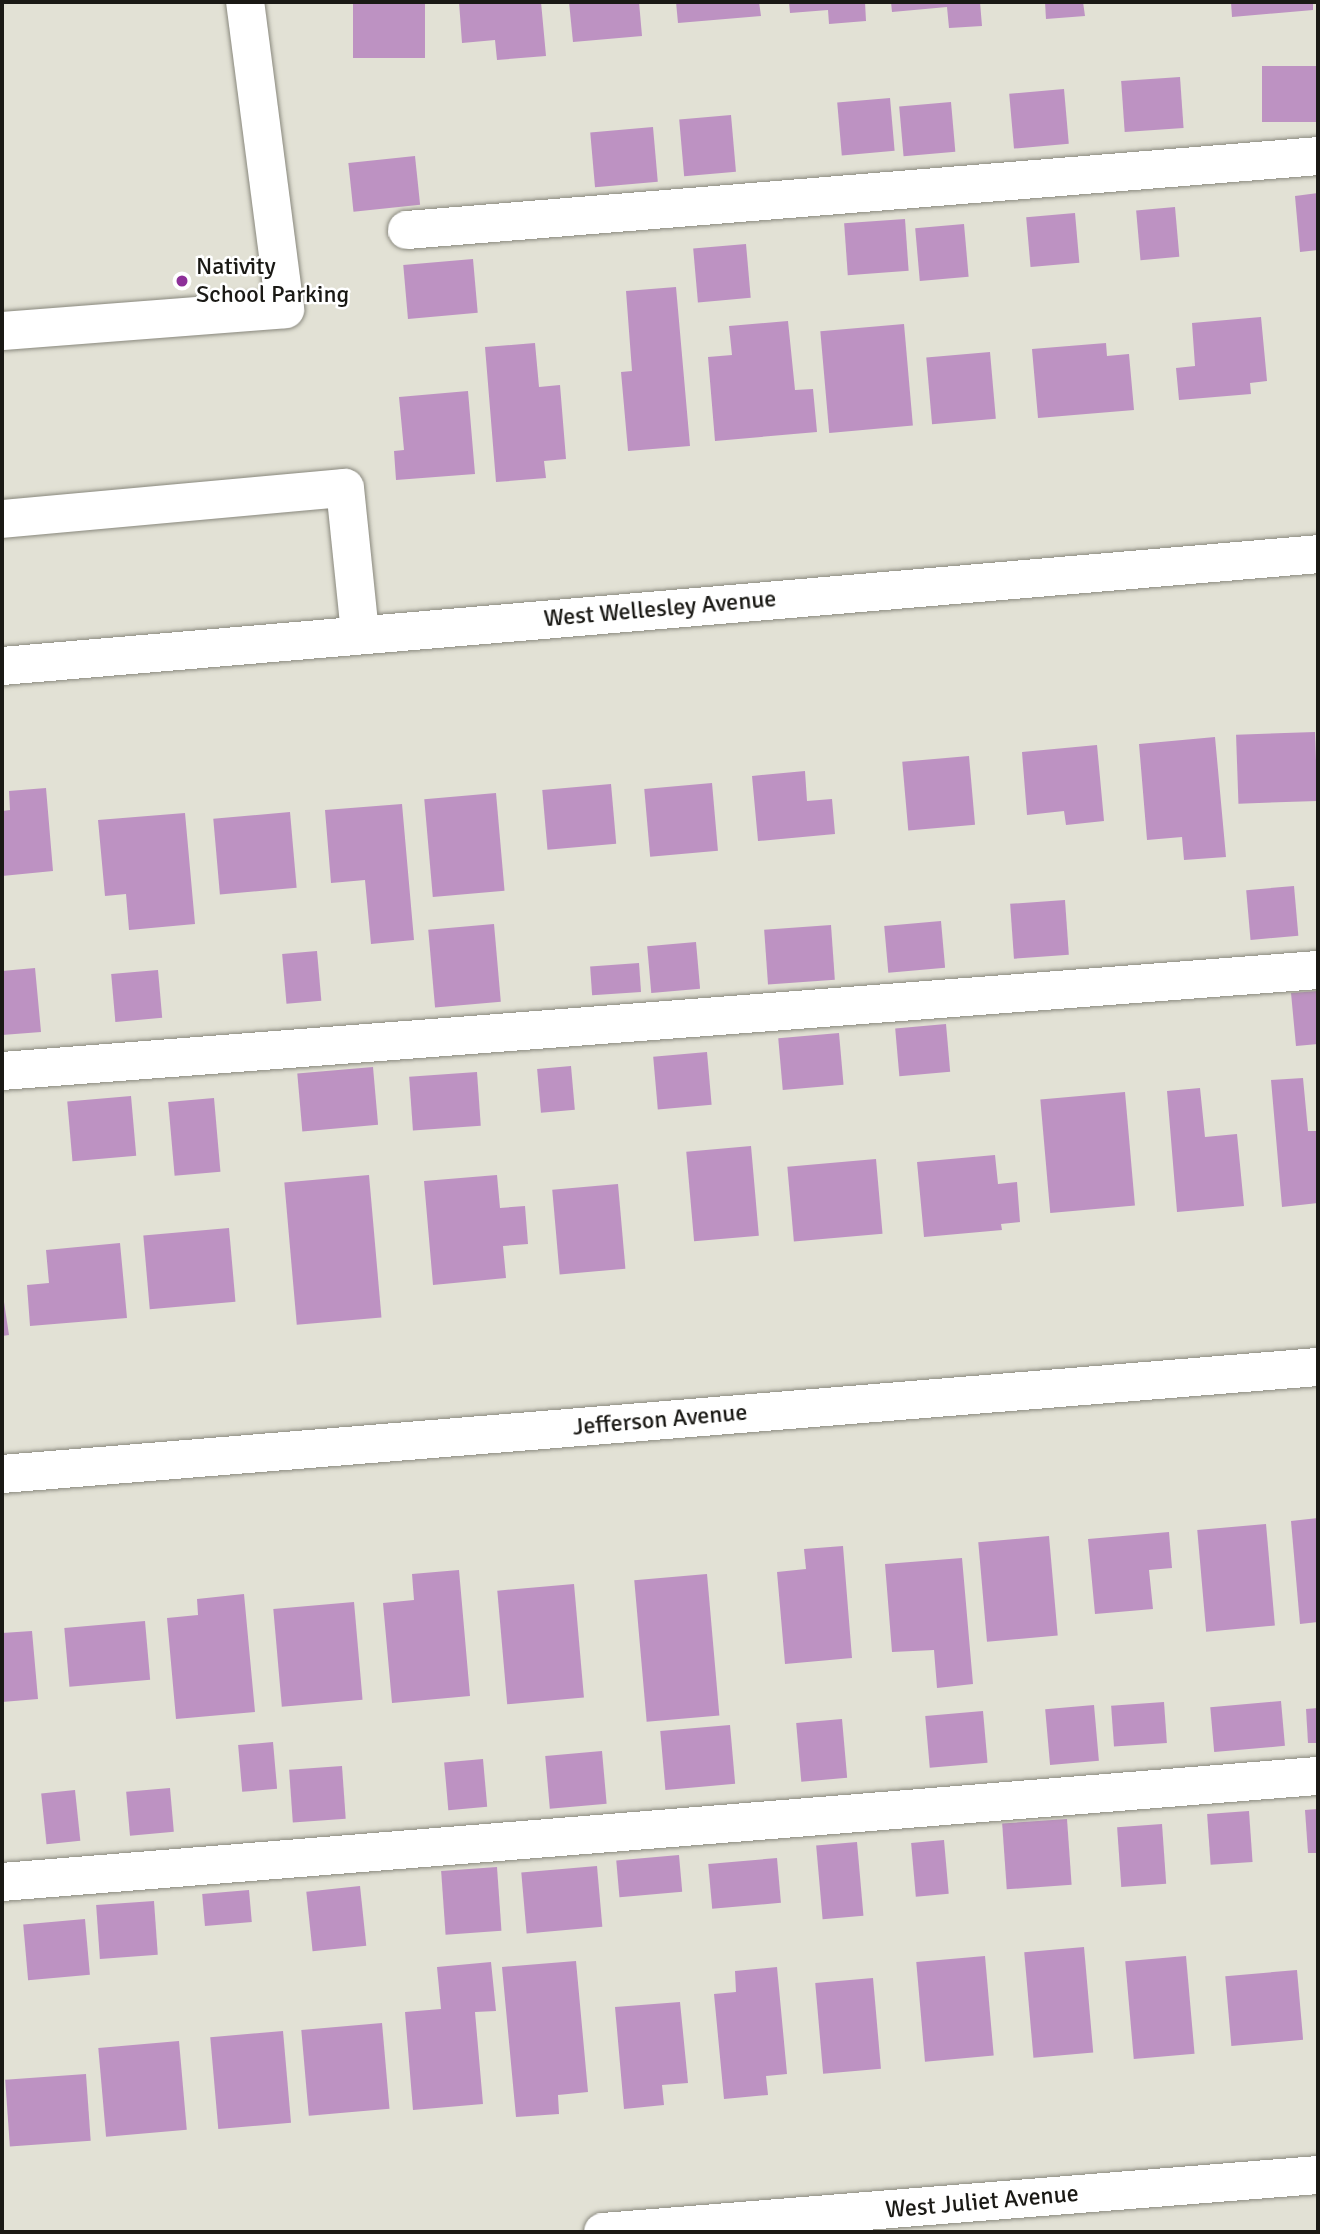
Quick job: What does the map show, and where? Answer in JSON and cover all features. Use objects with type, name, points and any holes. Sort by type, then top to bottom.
[{"type":"street","points":[[2,331],[285,309],[245,2]]},
{"type":"street","points":[[407,230],[1318,156]]},
{"type":"street","points":[[2,519],[345,488],[360,634]]},
{"type":"street","name":"West Wellesley Avenue","points":[[2,666],[1318,554]]},
{"type":"street","points":[[2,1071],[1318,970]]},
{"type":"street","name":"Jefferson Avenue","points":[[2,1474],[1318,1367]]},
{"type":"street","points":[[2,1882],[1318,1776]]},
{"type":"street","name":"West Juliet Avenue","points":[[603,2232],[1318,2175]]},
{"type":"building","points":[[353,2],[425,2],[425,58],[353,58]]},
{"type":"building","points":[[459,2],[541,2],[546,56],[497,60],[495,40],[462,43]]},
{"type":"building","points":[[569,2],[639,2],[642,36],[573,42]]},
{"type":"building","points":[[676,2],[759,2],[761,16],[678,23]]},
{"type":"building","points":[[789,2],[865,2],[866,21],[829,24],[828,10],[790,13]]},
{"type":"building","points":[[891,2],[980,2],[982,26],[949,28],[947,7],[892,12]]},
{"type":"building","points":[[1045,2],[1083,2],[1085,16],[1046,19]]},
{"type":"building","points":[[1231,2],[1313,2],[1313,10],[1232,17]]},
{"type":"building","points":[[1262,66],[1318,66],[1318,122],[1262,122]]},
{"type":"building","points":[[1180,77],[1184,128],[1125,132],[1121,81]]},
{"type":"building","points":[[1064,89],[1069,144],[1014,149],[1009,94]]},
{"type":"building","points":[[890,98],[895,151],[842,155],[837,103]]},
{"type":"building","points":[[951,102],[955,152],[904,156],[899,107]]},
{"type":"building","points":[[731,115],[736,172],[684,176],[679,120]]},
{"type":"building","points":[[653,127],[658,182],[595,187],[590,132]]},
{"type":"building","points":[[415,156],[420,205],[353,212],[348,163]]},
{"type":"building","points":[[1318,193],[1318,250],[1300,252],[1295,196]]},
{"type":"building","points":[[1175,207],[1179,257],[1141,260],[1136,210]]},
{"type":"building","points":[[1075,213],[1079,263],[1031,267],[1026,217]]},
{"type":"building","points":[[905,219],[909,271],[848,275],[844,223]]},
{"type":"building","points":[[964,224],[969,277],[920,281],[915,228]]},
{"type":"building","points":[[746,244],[751,298],[698,302],[693,249]]},
{"type":"building","points":[[473,259],[478,313],[408,319],[403,265]]},
{"type":"building","points":[[676,287],[690,446],[628,451],[621,372],[632,371],[626,291]]},
{"type":"building","points":[[1261,317],[1267,381],[1250,383],[1251,394],[1179,400],[1176,368],[1195,366],[1192,323]]},
{"type":"building","points":[[788,321],[795,390],[813,389],[817,432],[715,441],[708,357],[732,355],[729,326]]},
{"type":"building","points":[[904,324],[913,426],[829,433],[820,331]]},
{"type":"building","points":[[535,343],[539,387],[560,385],[566,459],[544,461],[546,478],[496,482],[485,347]]},
{"type":"building","points":[[1106,343],[1107,356],[1129,354],[1134,410],[1038,418],[1032,349]]},
{"type":"building","points":[[990,352],[996,419],[932,424],[926,358]]},
{"type":"building","points":[[468,391],[475,474],[396,480],[394,451],[404,450],[399,397]]},
{"type":"building","points":[[1315,732],[1317,801],[1238,804],[1236,735]]},
{"type":"building","points":[[1215,737],[1226,857],[1184,860],[1182,837],[1147,840],[1139,744]]},
{"type":"building","points":[[1097,745],[1104,821],[1066,825],[1064,811],[1027,815],[1022,752]]},
{"type":"building","points":[[969,756],[975,825],[908,831],[902,762]]},
{"type":"building","points":[[805,771],[807,801],[832,799],[835,834],[758,841],[752,776]]},
{"type":"building","points":[[712,783],[718,851],[650,857],[644,789]]},
{"type":"building","points":[[611,784],[616,844],[547,850],[542,790]]},
{"type":"building","points":[[46,788],[53,871],[2,876],[2,811],[10,810],[9,791]]},
{"type":"building","points":[[496,793],[505,891],[433,897],[424,799]]},
{"type":"building","points":[[402,804],[414,940],[371,944],[365,880],[331,883],[325,810]]},
{"type":"building","points":[[290,812],[297,888],[220,894],[213,819]]},
{"type":"building","points":[[185,813],[195,924],[129,930],[126,894],[105,896],[98,820]]},
{"type":"building","points":[[1294,886],[1298,936],[1251,940],[1246,890]]},
{"type":"building","points":[[1065,900],[1069,955],[1014,959],[1010,904]]},
{"type":"building","points":[[941,921],[945,968],[888,973],[884,926]]},
{"type":"building","points":[[494,924],[501,1002],[435,1007],[428,930]]},
{"type":"building","points":[[831,925],[835,980],[768,985],[764,930]]},
{"type":"building","points":[[696,942],[700,989],[651,993],[647,946]]},
{"type":"building","points":[[317,951],[321,1001],[286,1004],[282,954]]},
{"type":"building","points":[[639,963],[641,992],[592,995],[590,966]]},
{"type":"building","points":[[35,968],[41,1032],[2,1035],[2,971]]},
{"type":"building","points":[[158,970],[162,1018],[115,1022],[111,974]]},
{"type":"building","points":[[1318,991],[1318,1044],[1296,1046],[1291,993]]},
{"type":"building","points":[[946,1024],[950,1072],[899,1076],[895,1028]]},
{"type":"building","points":[[839,1033],[844,1085],[783,1090],[778,1038]]},
{"type":"building","points":[[707,1052],[712,1105],[658,1110],[653,1057]]},
{"type":"building","points":[[571,1066],[575,1110],[541,1113],[537,1069]]},
{"type":"building","points":[[373,1067],[378,1125],[302,1131],[297,1074]]},
{"type":"building","points":[[477,1072],[481,1126],[413,1131],[409,1077]]},
{"type":"building","points":[[1303,1078],[1308,1131],[1318,1131],[1318,1203],[1282,1207],[1271,1080]]},
{"type":"building","points":[[1200,1088],[1205,1137],[1237,1134],[1244,1206],[1177,1212],[1167,1091]]},
{"type":"building","points":[[1125,1092],[1135,1206],[1050,1213],[1040,1099]]},
{"type":"building","points":[[131,1096],[136,1156],[72,1161],[67,1102]]},
{"type":"building","points":[[214,1098],[220,1172],[175,1176],[168,1102]]},
{"type":"building","points":[[751,1146],[759,1236],[694,1241],[686,1152]]},
{"type":"building","points":[[995,1155],[998,1184],[1017,1182],[1020,1222],[1001,1224],[1002,1230],[924,1237],[917,1162]]},
{"type":"building","points":[[876,1159],[883,1234],[794,1241],[787,1167]]},
{"type":"building","points":[[369,1175],[381,1317],[297,1325],[284,1182]]},
{"type":"building","points":[[497,1175],[500,1208],[525,1206],[528,1244],[503,1246],[506,1278],[433,1285],[424,1181]]},
{"type":"building","points":[[618,1184],[625,1269],[560,1274],[552,1190]]},
{"type":"building","points":[[229,1228],[235,1302],[150,1309],[143,1235]]},
{"type":"building","points":[[120,1243],[127,1318],[30,1326],[27,1285],[49,1283],[46,1250]]},
{"type":"building","points":[[2,1289],[9,1335],[2,1336]]},
{"type":"building","points":[[1318,1518],[1318,1622],[1300,1624],[1291,1521]]},
{"type":"building","points":[[1266,1524],[1275,1626],[1206,1632],[1197,1530]]},
{"type":"building","points":[[1169,1532],[1172,1568],[1149,1570],[1153,1609],[1095,1614],[1088,1539]]},
{"type":"building","points":[[1049,1536],[1058,1636],[987,1642],[978,1542]]},
{"type":"building","points":[[843,1546],[852,1658],[785,1664],[777,1572],[806,1569],[804,1549]]},
{"type":"building","points":[[962,1558],[973,1684],[937,1688],[934,1650],[892,1652],[885,1564]]},
{"type":"building","points":[[459,1570],[470,1696],[392,1703],[383,1603],[414,1600],[412,1574]]},
{"type":"building","points":[[707,1574],[719,1715],[647,1722],[634,1580]]},
{"type":"building","points":[[574,1584],[584,1698],[507,1704],[497,1591]]},
{"type":"building","points":[[244,1594],[255,1712],[176,1719],[167,1618],[198,1615],[197,1599]]},
{"type":"building","points":[[354,1602],[363,1700],[282,1707],[273,1609]]},
{"type":"building","points":[[145,1621],[150,1680],[69,1687],[64,1628]]},
{"type":"building","points":[[32,1631],[38,1699],[2,1702],[2,1633]]},
{"type":"building","points":[[1281,1701],[1285,1746],[1214,1752],[1210,1707]]},
{"type":"building","points":[[1164,1702],[1167,1743],[1114,1747],[1111,1706]]},
{"type":"building","points":[[1094,1705],[1099,1761],[1050,1765],[1045,1709]]},
{"type":"building","points":[[1318,1708],[1318,1743],[1308,1743],[1306,1709]]},
{"type":"building","points":[[983,1711],[988,1763],[930,1768],[925,1716]]},
{"type":"building","points":[[842,1719],[847,1778],[801,1782],[796,1723]]},
{"type":"building","points":[[730,1725],[735,1784],[665,1790],[660,1731]]},
{"type":"building","points":[[273,1742],[277,1789],[242,1792],[238,1745]]},
{"type":"building","points":[[602,1751],[607,1804],[550,1809],[545,1756]]},
{"type":"building","points":[[483,1759],[487,1807],[448,1810],[444,1762]]},
{"type":"building","points":[[342,1766],[346,1819],[293,1823],[289,1770]]},
{"type":"building","points":[[170,1788],[174,1832],[130,1836],[126,1792]]},
{"type":"building","points":[[75,1790],[80,1841],[47,1844],[41,1794]]},
{"type":"building","points":[[1318,1809],[1318,1853],[1308,1853],[1305,1810]]},
{"type":"building","points":[[1249,1811],[1253,1862],[1211,1865],[1207,1814]]},
{"type":"building","points":[[1067,1819],[1072,1885],[1007,1889],[1002,1824]]},
{"type":"building","points":[[1162,1824],[1166,1884],[1121,1887],[1117,1827]]},
{"type":"building","points":[[944,1840],[949,1894],[916,1897],[911,1843]]},
{"type":"building","points":[[857,1842],[863,1916],[823,1919],[816,1846]]},
{"type":"building","points":[[679,1855],[682,1892],[619,1897],[616,1860]]},
{"type":"building","points":[[777,1858],[781,1903],[712,1909],[708,1864]]},
{"type":"building","points":[[597,1866],[602,1927],[527,1933],[521,1873]]},
{"type":"building","points":[[497,1867],[501,1931],[446,1935],[441,1871]]},
{"type":"building","points":[[360,1886],[366,1946],[313,1951],[306,1892]]},
{"type":"building","points":[[249,1890],[252,1922],[205,1926],[202,1894]]},
{"type":"building","points":[[154,1901],[158,1955],[100,1959],[96,1905]]},
{"type":"building","points":[[85,1919],[90,1975],[28,1980],[23,1924]]},
{"type":"building","points":[[1084,1947],[1093,2053],[1033,2058],[1024,1952]]},
{"type":"building","points":[[985,1956],[994,2056],[925,2062],[916,1962]]},
{"type":"building","points":[[1186,1956],[1195,2054],[1134,2059],[1125,1961]]},
{"type":"building","points":[[576,1961],[588,2092],[558,2095],[559,2114],[516,2117],[502,1967]]},
{"type":"building","points":[[491,1962],[496,2011],[475,2012],[483,2104],[413,2110],[405,2012],[441,2009],[437,1967]]},
{"type":"building","points":[[777,1967],[787,2074],[766,2076],[768,2095],[724,2099],[714,1994],[736,1992],[735,1971]]},
{"type":"building","points":[[1297,1970],[1303,2040],[1231,2046],[1225,1976]]},
{"type":"building","points":[[873,1978],[881,2069],[823,2074],[815,1983]]},
{"type":"building","points":[[680,2002],[688,2083],[662,2085],[664,2105],[624,2109],[615,2007]]},
{"type":"building","points":[[382,2023],[389,2109],[309,2116],[301,2030]]},
{"type":"building","points":[[283,2031],[291,2123],[218,2129],[210,2037]]},
{"type":"building","points":[[179,2041],[187,2130],[106,2137],[98,2048]]},
{"type":"building","points":[[86,2074],[91,2141],[10,2146],[5,2080]]},
{"type":"place","name":"Nativity School Parking","points":[[182,281]]}]
